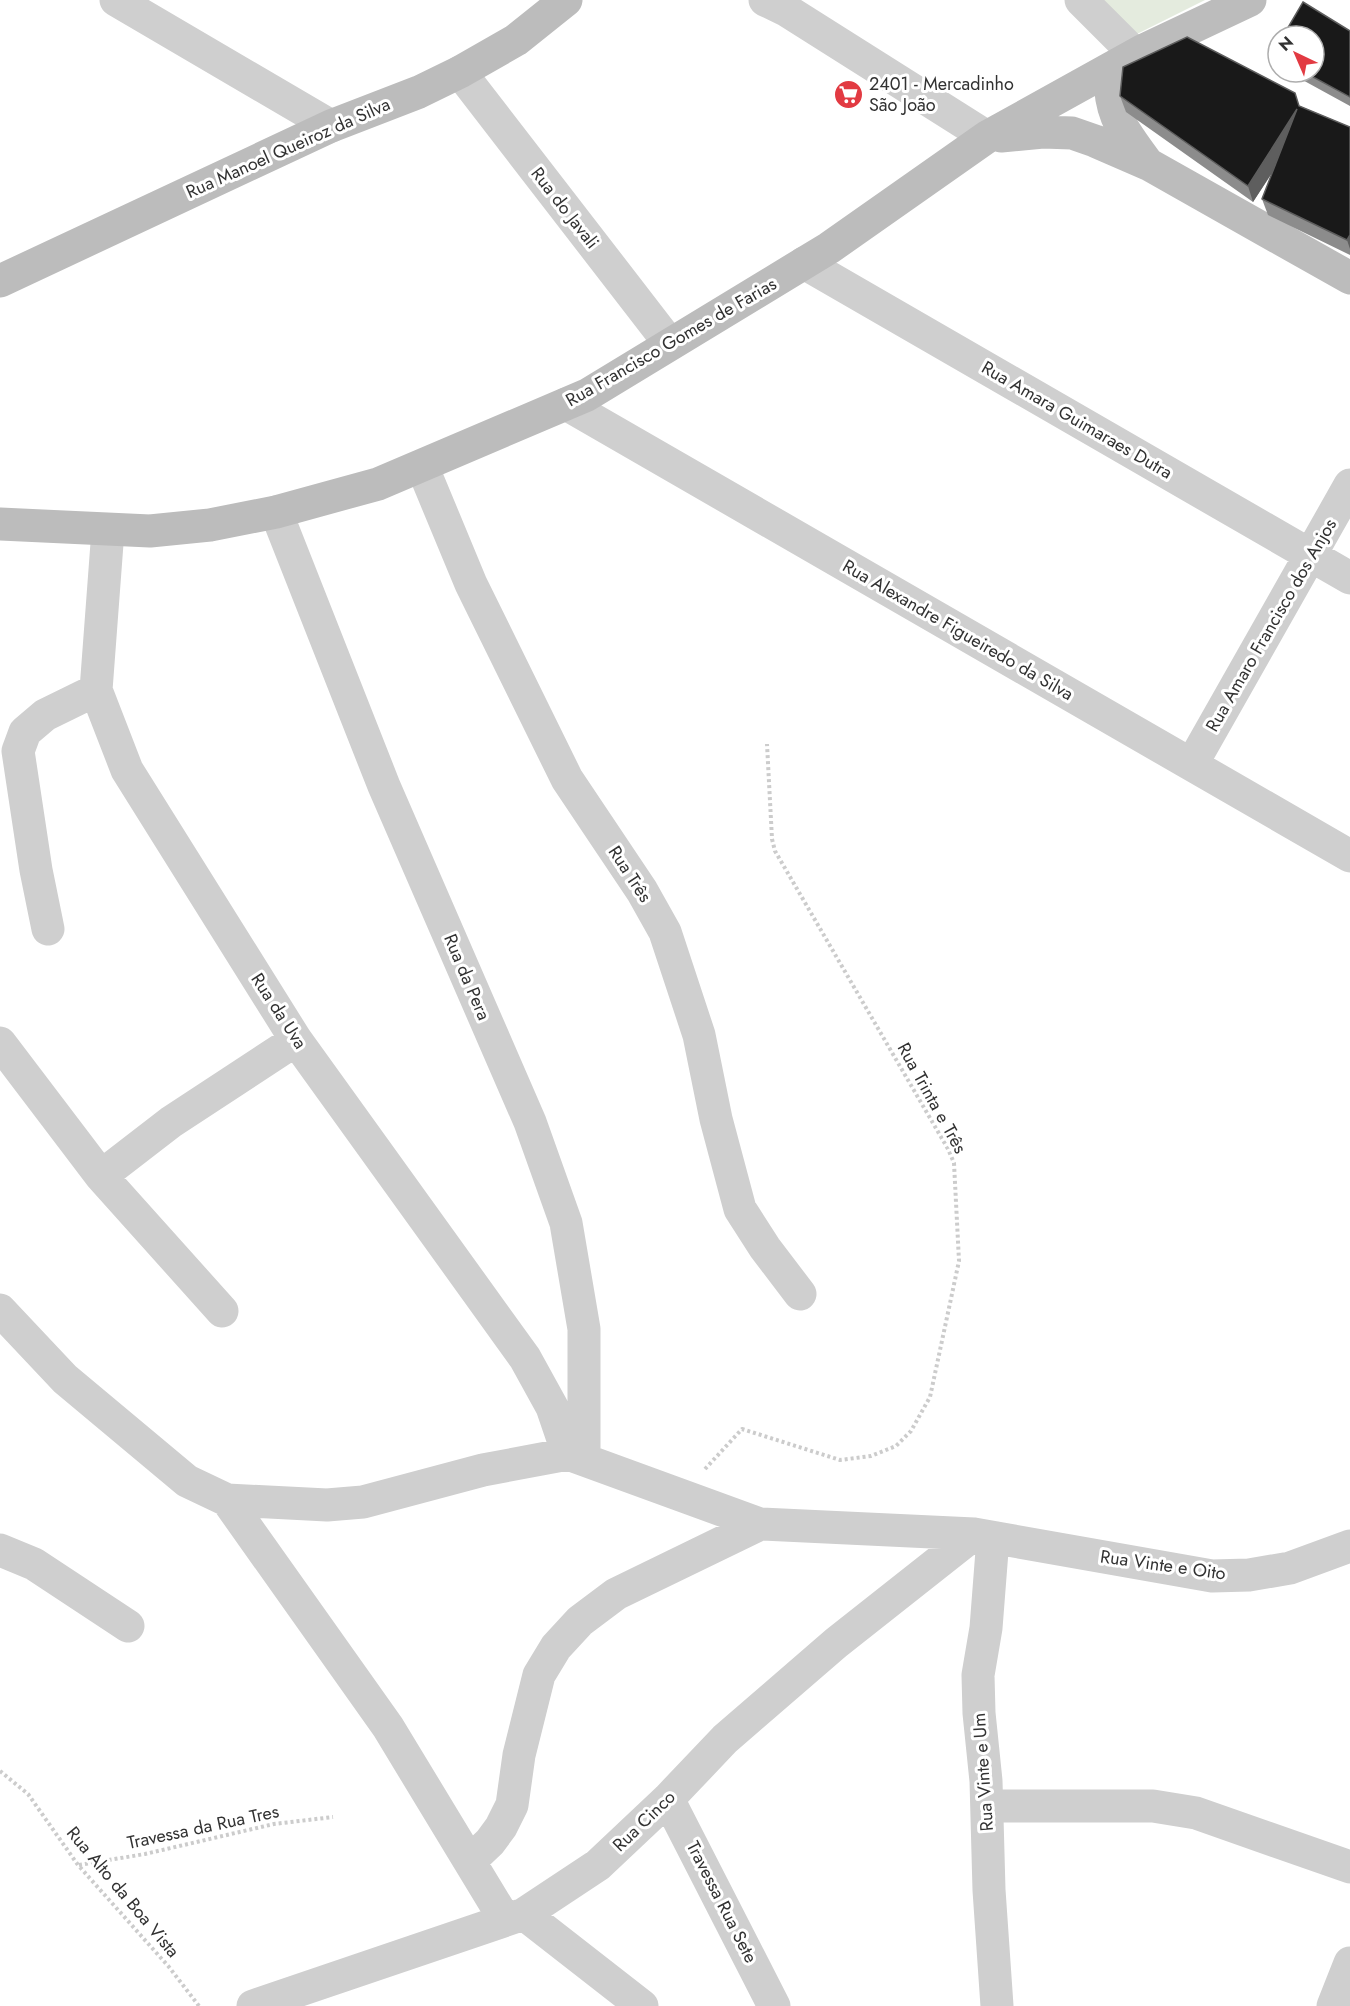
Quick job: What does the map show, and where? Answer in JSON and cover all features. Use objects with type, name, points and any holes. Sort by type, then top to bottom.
[{"type":"street","points":[[116,0],[331,126]]},
{"type":"street","name":"Rua Manoel Queiroz da Silva","points":[[0,281],[331,126],[419,92],[460,72],[516,40],[566,0]]},
{"type":"street","points":[[1081,0],[1123,62],[1109,92],[1112,106],[1119,123],[1148,164]]},
{"type":"street","name":"Rua Francisco Gomes de Farias","points":[[0,524],[150,531],[210,525],[276,512],[378,484],[587,395],[829,248],[987,137],[1123,62],[1250,0]]},
{"type":"street","points":[[782,3],[987,137],[1043,132],[1072,133],[1148,164],[1350,278]]},
{"type":"street","name":"Rua do Javali","points":[[460,72],[670,344]]},
{"type":"street","name":"Rua Amara Guimaraes Dutra","points":[[804,263],[1350,578]]},
{"type":"street","name":"Rua Alexandre Figueiredo da Silva","points":[[566,404],[1350,856]]},
{"type":"street","name":"Rua Três","points":[[422,465],[471,584],[567,779],[642,891],[665,932],[699,1035],[716,1119],[740,1209],[765,1248],[800,1294]]},
{"type":"street","name":"Rua Amaro Francisco dos Anjos","points":[[1192,764],[1350,485]]},
{"type":"street","name":"Rua da Pera","points":[[276,512],[384,786],[530,1122],[566,1223],[584,1329],[576,1456]]},
{"type":"street","name":"Rua da Uva","points":[[108,530],[96,690],[127,770],[296,1040],[525,1358],[576,1456]]},
{"type":"street","points":[[48,929],[36,870],[18,751],[26,732],[45,715],[96,690]]},
{"type":"street","points":[[102,1176],[171,1122],[296,1040]]},
{"type":"street","points":[[0,1043],[102,1176],[222,1311]]},
{"type":"street","points":[[0,1310],[74,1386],[187,1481],[227,1500],[327,1505],[363,1502],[483,1470],[576,1456],[760,1524]]},
{"type":"street","points":[[227,1500],[388,1727],[470,1861],[514,1917],[642,2006]]},
{"type":"street","points":[[470,1861],[490,1842],[512,1805],[519,1755],[539,1675],[556,1647],[580,1621],[616,1594],[760,1524]]},
{"type":"street","name":"Rua Vinte e Oito","points":[[760,1524],[984,1536],[1212,1576],[1249,1575],[1290,1568],[1350,1546]]},
{"type":"street","name":"Rua Cinco","points":[[253,2006],[514,1917],[597,1865],[668,1799],[725,1739],[836,1643],[984,1536]]},
{"type":"street","name":"Rua Vinte e Um","points":[[984,1536],[986,1628],[978,1675],[979,1713],[986,1781],[988,1890],[997,2006]]},
{"type":"street","points":[[0,1550],[34,1564],[128,1626]]},
{"type":"street","name":"Travessa Rua Sete","points":[[668,1799],[774,2006]]},
{"type":"street","points":[[987,1806],[1153,1806],[1206,1817],[1345,1865]]},
{"type":"street","points":[[1333,2006],[1350,1963]]},
{"type":"path","name":"Rua Trinta e Três","points":[[680,1496],[742,1429],[840,1460],[872,1456],[896,1446],[911,1431],[930,1397],[959,1261],[954,1163],[948,1149],[775,851],[772,839],[767,744]]},
{"type":"path","name":"Rua Alto da Boa Vista","points":[[0,1771],[28,1794],[78,1865],[170,1967],[199,2006]]},
{"type":"path","name":"Travessa da Rua Tres","points":[[78,1865],[145,1854],[274,1824],[333,1817]]},
{"type":"shaded area","points":[[1074,0],[1205,0],[1117,44]]},
{"type":"building","points":[[1303,2],[1350,31],[1350,97],[1326,84],[1326,24],[1290,24]]},
{"type":"building","points":[[1187,37],[1266,78],[1266,84],[1278,84],[1295,93],[1299,106],[1350,127],[1350,235],[1347,240],[1262,199],[1297,109],[1248,186],[1120,96],[1123,67]]},
{"type":"place","name":"2401 - Mercadinho São João","points":[[848,94]]}]
